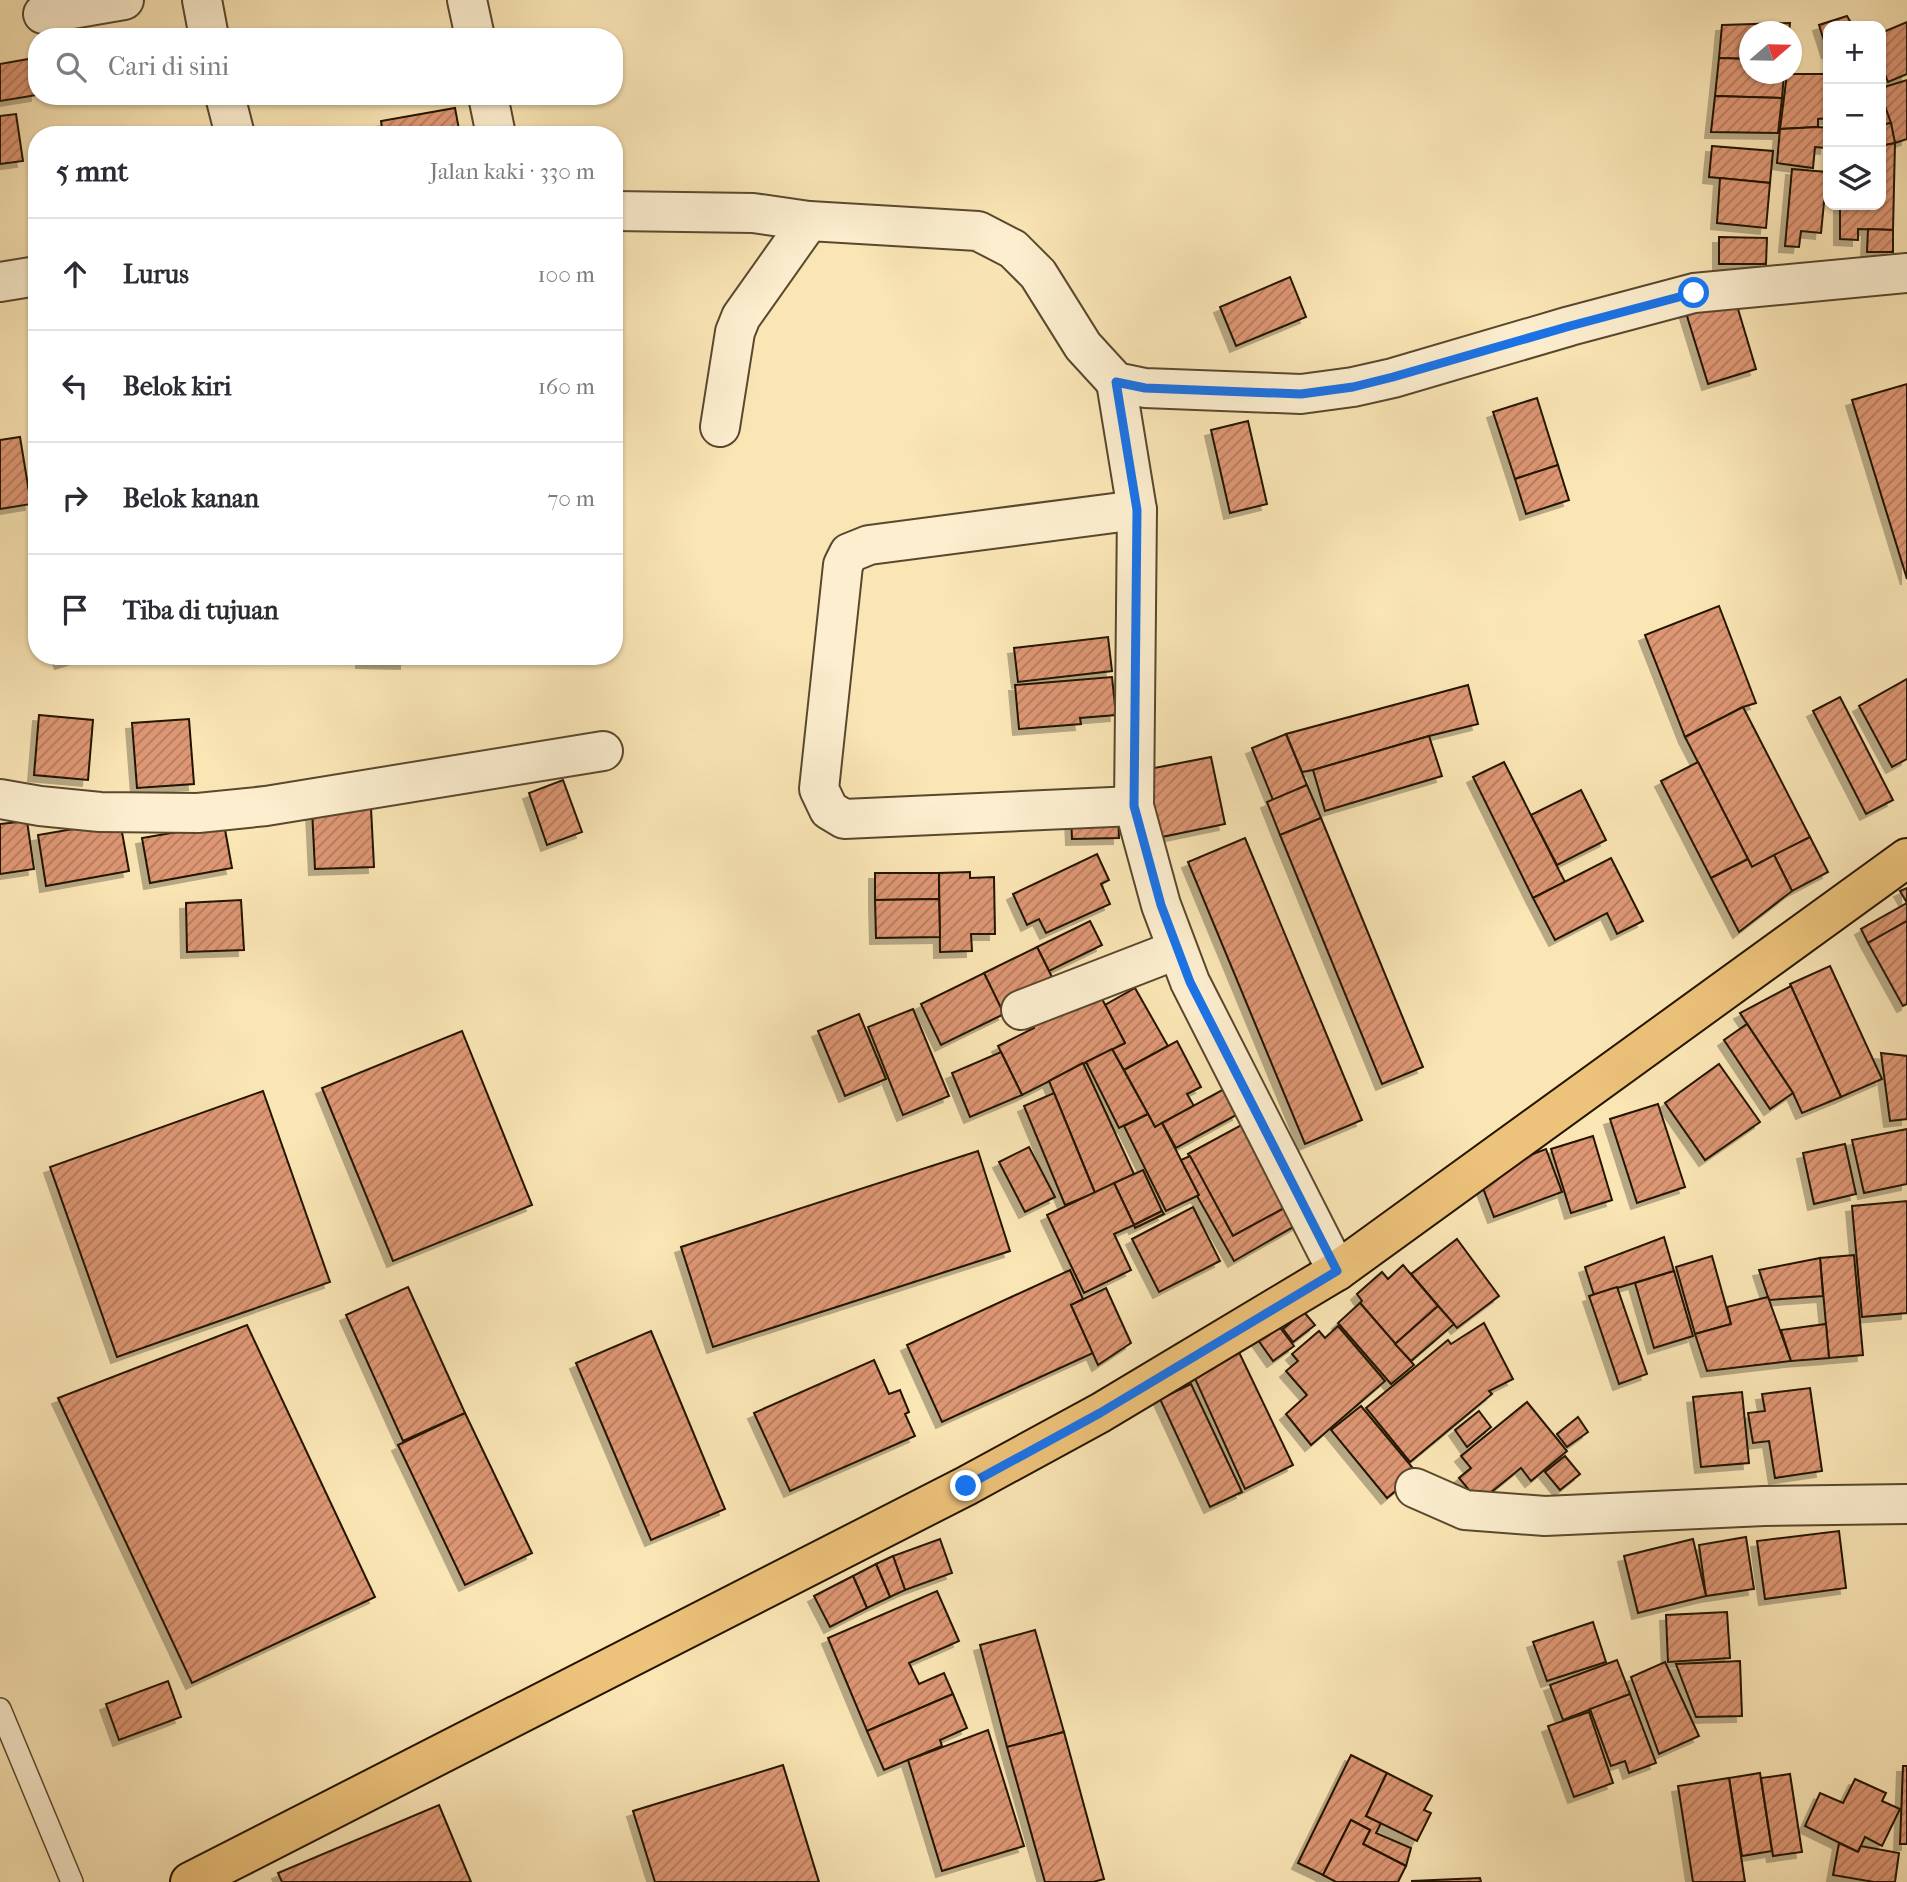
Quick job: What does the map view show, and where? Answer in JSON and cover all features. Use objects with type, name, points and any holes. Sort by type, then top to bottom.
[{"type":"main road","points":[[190,1882],[966,1486],[1100,1413],[1337,1271],[1907,858]]},
{"type":"street","points":[[43,14],[124,0]]},
{"type":"street","points":[[467,0],[473,28]]},
{"type":"street","points":[[227,105],[233,126]]},
{"type":"street","points":[[490,105],[494,126]]},
{"type":"street","points":[[623,211],[753,213],[809,221],[978,231],[1013,249],[1038,274],[1083,346],[1116,382],[1137,510],[1134,806],[1140,833],[1176,950],[1190,982],[1337,1271]]},
{"type":"street","points":[[720,427],[735,332],[741,317],[809,221]]},
{"type":"street","points":[[1116,382],[1145,388],[1301,394],[1353,387],[1694,293],[1907,273]]},
{"type":"street","points":[[0,282],[28,277]]},
{"type":"street","points":[[1134,806],[844,819],[829,810],[819,789],[843,565],[849,552],[869,545],[1137,510]]},
{"type":"street","points":[[0,799],[100,812],[198,813],[266,806],[603,751]]},
{"type":"street","points":[[1021,1010],[1176,950]]},
{"type":"street","points":[[1415,1488],[1465,1510],[1545,1516],[1764,1506],[1907,1504]]},
{"type":"lane","points":[[0,1709],[72,1882]]},
{"type":"building","points":[[1847,16],[1850,21],[1831,21]]},
{"type":"building","points":[[1907,22],[1907,74],[1888,82],[1886,77],[1886,31]]},
{"type":"building","points":[[1739,24],[1739,59],[1719,58],[1722,25]]},
{"type":"building","points":[[1719,58],[1739,59],[1739,84],[1783,84],[1782,98],[1715,96]]},
{"type":"building","points":[[28,59],[28,96],[0,101],[0,64]]},
{"type":"building","points":[[1802,74],[1823,74],[1823,118],[1818,119],[1818,127],[1780,129],[1786,84],[1802,84]]},
{"type":"building","points":[[1907,80],[1907,139],[1895,143],[1886,112],[1886,86]]},
{"type":"building","points":[[1715,96],[1782,98],[1778,133],[1711,132]]},
{"type":"building","points":[[455,108],[458,126],[382,126],[381,121]]},
{"type":"building","points":[[1886,109],[1891,123],[1886,124]]},
{"type":"building","points":[[16,114],[23,161],[0,164],[0,116]]},
{"type":"building","points":[[1891,123],[1895,143],[1886,145],[1886,124]]},
{"type":"building","points":[[1823,128],[1823,148],[1815,147],[1813,168],[1777,163],[1780,129]]},
{"type":"building","points":[[1895,143],[1893,230],[1858,229],[1858,240],[1840,239],[1840,210],[1886,210],[1886,145]]},
{"type":"building","points":[[1712,146],[1773,151],[1770,183],[1709,177]]},
{"type":"building","points":[[1792,169],[1823,172],[1821,233],[1801,231],[1799,247],[1785,246]]},
{"type":"building","points":[[1720,178],[1770,183],[1766,228],[1717,223]]},
{"type":"building","points":[[1868,229],[1893,230],[1893,252],[1867,252]]},
{"type":"building","points":[[1719,237],[1767,238],[1766,264],[1719,264]]},
{"type":"building","points":[[1290,277],[1306,317],[1236,346],[1220,307]]},
{"type":"building","points":[[1735,299],[1756,369],[1708,384],[1686,313]]},
{"type":"building","points":[[1907,384],[1907,579],[1852,400]]},
{"type":"building","points":[[1537,398],[1558,465],[1515,479],[1493,412]]},
{"type":"building","points":[[1248,421],[1267,504],[1230,513],[1211,430]]},
{"type":"building","points":[[20,437],[28,486],[28,504],[0,509],[0,440]]},
{"type":"building","points":[[1558,465],[1569,500],[1526,514],[1515,479]]},
{"type":"building","points":[[1719,606],[1756,703],[1685,737],[1645,635]]},
{"type":"building","points":[[1108,637],[1112,671],[1018,682],[1014,648]]},
{"type":"building","points":[[1112,677],[1116,715],[1080,718],[1081,724],[1019,729],[1015,685]]},
{"type":"building","points":[[1907,679],[1907,759],[1892,767],[1859,706]]},
{"type":"building","points":[[1468,685],[1478,724],[1313,770],[1302,772],[1286,734]]},
{"type":"building","points":[[1840,697],[1893,800],[1866,814],[1813,711]]},
{"type":"building","points":[[1743,707],[1810,837],[1752,867],[1685,737]]},
{"type":"building","points":[[39,715],[93,720],[88,780],[34,775]]},
{"type":"building","points":[[189,719],[194,784],[137,788],[132,723]]},
{"type":"building","points":[[1286,734],[1307,785],[1273,800],[1252,748]]},
{"type":"building","points":[[1429,736],[1442,776],[1325,811],[1313,770]]},
{"type":"building","points":[[1211,757],[1225,824],[1157,838],[1144,770]]},
{"type":"building","points":[[1504,762],[1565,882],[1533,898],[1473,777]]},
{"type":"building","points":[[1698,762],[1748,859],[1711,878],[1661,781]]},
{"type":"building","points":[[563,780],[582,832],[547,845],[529,793]]},
{"type":"building","points":[[1307,785],[1321,818],[1280,835],[1267,802]]},
{"type":"building","points":[[1581,790],[1606,840],[1557,865],[1531,815]]},
{"type":"building","points":[[371,808],[374,867],[315,869],[312,810]]},
{"type":"building","points":[[1118,814],[1119,838],[1072,839],[1071,815]]},
{"type":"building","points":[[1321,818],[1423,1067],[1382,1084],[1280,835]]},
{"type":"building","points":[[27,821],[34,869],[0,874],[0,824]]},
{"type":"building","points":[[120,821],[129,871],[46,886],[38,835]]},
{"type":"building","points":[[224,824],[232,868],[150,883],[142,838]]},
{"type":"building","points":[[1810,837],[1828,872],[1792,891],[1774,855]]},
{"type":"building","points":[[1245,838],[1362,1120],[1305,1144],[1188,862]]},
{"type":"building","points":[[1097,854],[1109,880],[1101,884],[1110,904],[1046,933],[1039,919],[1027,925],[1013,894]]},
{"type":"building","points":[[1774,855],[1792,891],[1739,932],[1711,878],[1748,859],[1752,867]]},
{"type":"building","points":[[1611,858],[1643,921],[1617,934],[1607,913],[1555,940],[1533,898]]},
{"type":"building","points":[[970,872],[970,878],[994,877],[995,934],[971,934],[972,951],[940,952],[939,873]]},
{"type":"building","points":[[875,873],[939,873],[939,899],[875,900]]},
{"type":"building","points":[[1907,888],[1907,903],[1900,891]]},
{"type":"building","points":[[939,899],[940,937],[876,938],[875,900]]},
{"type":"building","points":[[241,900],[244,950],[187,952],[186,903]]},
{"type":"building","points":[[1907,903],[1907,921],[1868,943],[1861,929]]},
{"type":"building","points":[[1090,921],[1102,945],[1049,971],[1037,947]]},
{"type":"building","points":[[1907,921],[1907,1004],[1903,1006],[1868,943]]},
{"type":"building","points":[[1037,947],[1056,985],[1002,1011],[984,973]]},
{"type":"building","points":[[1830,966],[1882,1079],[1841,1097],[1790,984]]},
{"type":"building","points":[[984,973],[1004,1014],[941,1045],[921,1004]]},
{"type":"building","points":[[1791,986],[1841,1097],[1802,1113],[1793,1093],[1740,1013]]},
{"type":"building","points":[[1135,988],[1168,1046],[1124,1070],[1112,1049],[1125,1043],[1105,1005]]},
{"type":"building","points":[[1100,995],[1125,1043],[1022,1095],[998,1046],[1034,1028],[1029,1016]]},
{"type":"building","points":[[913,1009],[949,1096],[903,1115],[868,1027]]},
{"type":"building","points":[[859,1014],[886,1079],[845,1096],[818,1031]]},
{"type":"building","points":[[1747,1024],[1793,1093],[1770,1109],[1724,1040]]},
{"type":"building","points":[[462,1031],[532,1205],[393,1261],[322,1088]]},
{"type":"building","points":[[1177,1041],[1201,1087],[1187,1094],[1194,1106],[1155,1127],[1124,1070]]},
{"type":"building","points":[[1112,1049],[1148,1114],[1119,1128],[1086,1062]]},
{"type":"building","points":[[1001,1052],[1022,1095],[970,1117],[952,1073]]},
{"type":"building","points":[[1881,1053],[1907,1056],[1907,1119],[1890,1121]]},
{"type":"building","points":[[1083,1063],[1134,1174],[1095,1193],[1049,1081]]},
{"type":"building","points":[[1719,1064],[1760,1122],[1705,1160],[1665,1103]]},
{"type":"building","points":[[1224,1089],[1238,1114],[1176,1148],[1162,1123]]},
{"type":"building","points":[[263,1091],[330,1282],[117,1357],[50,1167]]},
{"type":"building","points":[[1054,1093],[1095,1193],[1065,1205],[1024,1106]]},
{"type":"building","points":[[1658,1104],[1685,1187],[1637,1203],[1610,1119]]},
{"type":"building","points":[[1148,1114],[1155,1127],[1162,1123],[1199,1195],[1166,1211],[1124,1126]]},
{"type":"building","points":[[1245,1123],[1290,1205],[1233,1236],[1188,1154]]},
{"type":"building","points":[[1907,1129],[1907,1184],[1864,1193],[1852,1140]]},
{"type":"building","points":[[1593,1136],[1612,1200],[1571,1213],[1551,1149]]},
{"type":"building","points":[[1845,1144],[1856,1194],[1814,1204],[1803,1153]]},
{"type":"building","points":[[1029,1147],[1055,1197],[1025,1212],[999,1162]]},
{"type":"building","points":[[1546,1149],[1562,1192],[1494,1217],[1478,1175]]},
{"type":"building","points":[[978,1151],[1010,1251],[713,1347],[681,1247]]},
{"type":"building","points":[[1190,1156],[1233,1236],[1290,1205],[1300,1223],[1234,1261],[1197,1196],[1199,1195],[1181,1160]]},
{"type":"building","points":[[1143,1170],[1162,1211],[1134,1225],[1114,1183]]},
{"type":"building","points":[[1114,1183],[1134,1225],[1114,1234],[1131,1270],[1084,1293],[1047,1215]]},
{"type":"building","points":[[1907,1201],[1907,1313],[1862,1317],[1852,1206]]},
{"type":"building","points":[[1193,1207],[1220,1261],[1159,1292],[1132,1239]]},
{"type":"building","points":[[1162,1211],[1164,1214],[1135,1228],[1134,1225]]},
{"type":"building","points":[[1664,1237],[1674,1271],[1594,1295],[1585,1267]]},
{"type":"building","points":[[1457,1239],[1499,1296],[1457,1328],[1411,1274]]},
{"type":"building","points":[[1854,1255],[1863,1355],[1829,1358],[1820,1258]]},
{"type":"building","points":[[1712,1256],[1731,1324],[1695,1334],[1676,1267]]},
{"type":"building","points":[[1820,1258],[1823,1296],[1769,1300],[1759,1270]]},
{"type":"building","points":[[1403,1265],[1438,1306],[1395,1344],[1360,1303],[1362,1301],[1357,1294],[1382,1272],[1388,1279]]},
{"type":"building","points":[[1070,1270],[1083,1299],[1071,1305],[1093,1353],[942,1422],[907,1345]]},
{"type":"building","points":[[1674,1271],[1693,1336],[1654,1348],[1635,1283]]},
{"type":"building","points":[[408,1287],[465,1413],[403,1441],[346,1315]]},
{"type":"building","points":[[1617,1287],[1647,1374],[1619,1384],[1589,1296]]},
{"type":"building","points":[[1106,1288],[1131,1343],[1098,1365],[1071,1305]]},
{"type":"building","points":[[1768,1297],[1791,1361],[1707,1371],[1695,1334],[1731,1324],[1727,1307]]},
{"type":"building","points":[[1360,1303],[1414,1365],[1391,1384],[1338,1323]]},
{"type":"building","points":[[1438,1306],[1454,1324],[1411,1361],[1395,1344]]},
{"type":"building","points":[[1304,1312],[1315,1325],[1293,1342],[1283,1329]]},
{"type":"building","points":[[1484,1323],[1513,1379],[1489,1391],[1492,1394],[1410,1462],[1366,1408],[1448,1340],[1451,1344]]},
{"type":"building","points":[[1826,1324],[1829,1358],[1791,1361],[1781,1330]]},
{"type":"building","points":[[247,1325],[375,1597],[192,1683],[58,1398]]},
{"type":"building","points":[[1278,1325],[1294,1346],[1273,1361],[1258,1340]]},
{"type":"building","points":[[1338,1326],[1385,1381],[1311,1445],[1286,1414],[1307,1395],[1286,1371],[1298,1361],[1292,1354],[1319,1331],[1325,1338]]},
{"type":"building","points":[[651,1331],[725,1509],[651,1540],[576,1363]]},
{"type":"building","points":[[1236,1346],[1293,1465],[1245,1489],[1192,1372]]},
{"type":"building","points":[[874,1360],[889,1394],[900,1390],[909,1412],[905,1414],[915,1436],[790,1491],[754,1413]]},
{"type":"building","points":[[1191,1384],[1242,1492],[1210,1507],[1160,1399]]},
{"type":"building","points":[[1810,1388],[1822,1471],[1775,1478],[1769,1441],[1753,1443],[1748,1413],[1765,1411],[1762,1394]]},
{"type":"building","points":[[1742,1392],[1749,1463],[1701,1467],[1693,1397]]},
{"type":"building","points":[[1527,1402],[1567,1451],[1531,1481],[1521,1468],[1479,1502],[1459,1478],[1471,1468],[1461,1456]]},
{"type":"building","points":[[1361,1406],[1417,1473],[1387,1498],[1331,1430]]},
{"type":"building","points":[[1479,1411],[1491,1427],[1467,1447],[1455,1430]]},
{"type":"building","points":[[465,1413],[532,1553],[465,1585],[398,1445]]},
{"type":"building","points":[[1578,1417],[1588,1432],[1567,1447],[1557,1434]]},
{"type":"building","points":[[1565,1456],[1580,1474],[1560,1490],[1545,1472]]},
{"type":"building","points":[[1839,1531],[1846,1588],[1765,1599],[1757,1541]]},
{"type":"building","points":[[1746,1537],[1754,1589],[1706,1596],[1699,1545]]},
{"type":"building","points":[[940,1539],[952,1573],[905,1590],[893,1556]]},
{"type":"building","points":[[1693,1539],[1706,1596],[1638,1613],[1624,1556]]},
{"type":"building","points":[[893,1556],[905,1590],[890,1597],[876,1564]]},
{"type":"building","points":[[876,1564],[890,1597],[867,1608],[853,1576]]},
{"type":"building","points":[[853,1576],[867,1608],[830,1627],[814,1596]]},
{"type":"building","points":[[937,1591],[959,1641],[909,1663],[919,1684],[944,1673],[953,1694],[867,1731],[828,1638]]},
{"type":"building","points":[[1727,1612],[1730,1658],[1668,1662],[1666,1615]]},
{"type":"building","points":[[1593,1622],[1606,1662],[1547,1681],[1533,1642]]},
{"type":"building","points":[[1035,1630],[1064,1732],[1007,1747],[980,1645]]},
{"type":"building","points":[[1617,1660],[1630,1694],[1563,1720],[1550,1685]]},
{"type":"building","points":[[1740,1661],[1742,1716],[1696,1717],[1676,1664]]},
{"type":"building","points":[[1665,1662],[1699,1736],[1659,1754],[1631,1677]]},
{"type":"building","points":[[168,1681],[181,1717],[119,1740],[106,1704]]},
{"type":"building","points":[[953,1694],[967,1728],[940,1740],[942,1746],[884,1770],[867,1731]]},
{"type":"building","points":[[1630,1694],[1656,1763],[1629,1773],[1625,1761],[1611,1766],[1590,1709]]},
{"type":"building","points":[[1589,1712],[1613,1783],[1574,1797],[1548,1726]]},
{"type":"building","points":[[988,1730],[1024,1846],[942,1871],[908,1760]]},
{"type":"building","points":[[1064,1732],[1104,1879],[1093,1882],[1045,1882],[1007,1747]]},
{"type":"building","points":[[1351,1755],[1387,1773],[1366,1816],[1381,1823],[1376,1833],[1411,1848],[1406,1866],[1363,1844],[1370,1830],[1351,1820],[1323,1875],[1298,1863]]},
{"type":"building","points":[[783,1765],[819,1882],[655,1882],[633,1811]]},
{"type":"building","points":[[1903,1766],[1907,1766],[1907,1844],[1900,1844]]},
{"type":"building","points":[[1387,1773],[1432,1796],[1424,1810],[1431,1813],[1417,1841],[1366,1816]]},
{"type":"building","points":[[1760,1773],[1772,1851],[1742,1856],[1729,1778]]},
{"type":"building","points":[[1790,1774],[1802,1852],[1773,1856],[1761,1778]]},
{"type":"building","points":[[1729,1778],[1745,1882],[1693,1882],[1678,1786]]},
{"type":"building","points":[[1855,1779],[1886,1793],[1882,1801],[1900,1809],[1882,1846],[1865,1837],[1858,1852],[1805,1826],[1820,1793],[1843,1803]]},
{"type":"building","points":[[439,1805],[471,1882],[282,1882],[278,1873]]},
{"type":"building","points":[[1351,1820],[1370,1830],[1363,1844],[1406,1866],[1398,1882],[1336,1882],[1323,1875]]},
{"type":"building","points":[[1839,1843],[1858,1852],[1861,1846],[1899,1853],[1895,1882],[1874,1882],[1833,1875]]},
{"type":"building","points":[[1480,1878],[1481,1882],[1412,1882],[1412,1881]]},
{"type":"route","points":[[966,1486],[1100,1413],[1337,1271],[1190,982],[1176,950],[1140,833],[1134,806],[1137,510],[1116,382],[1145,388],[1301,394],[1353,387],[1694,293]]}]
